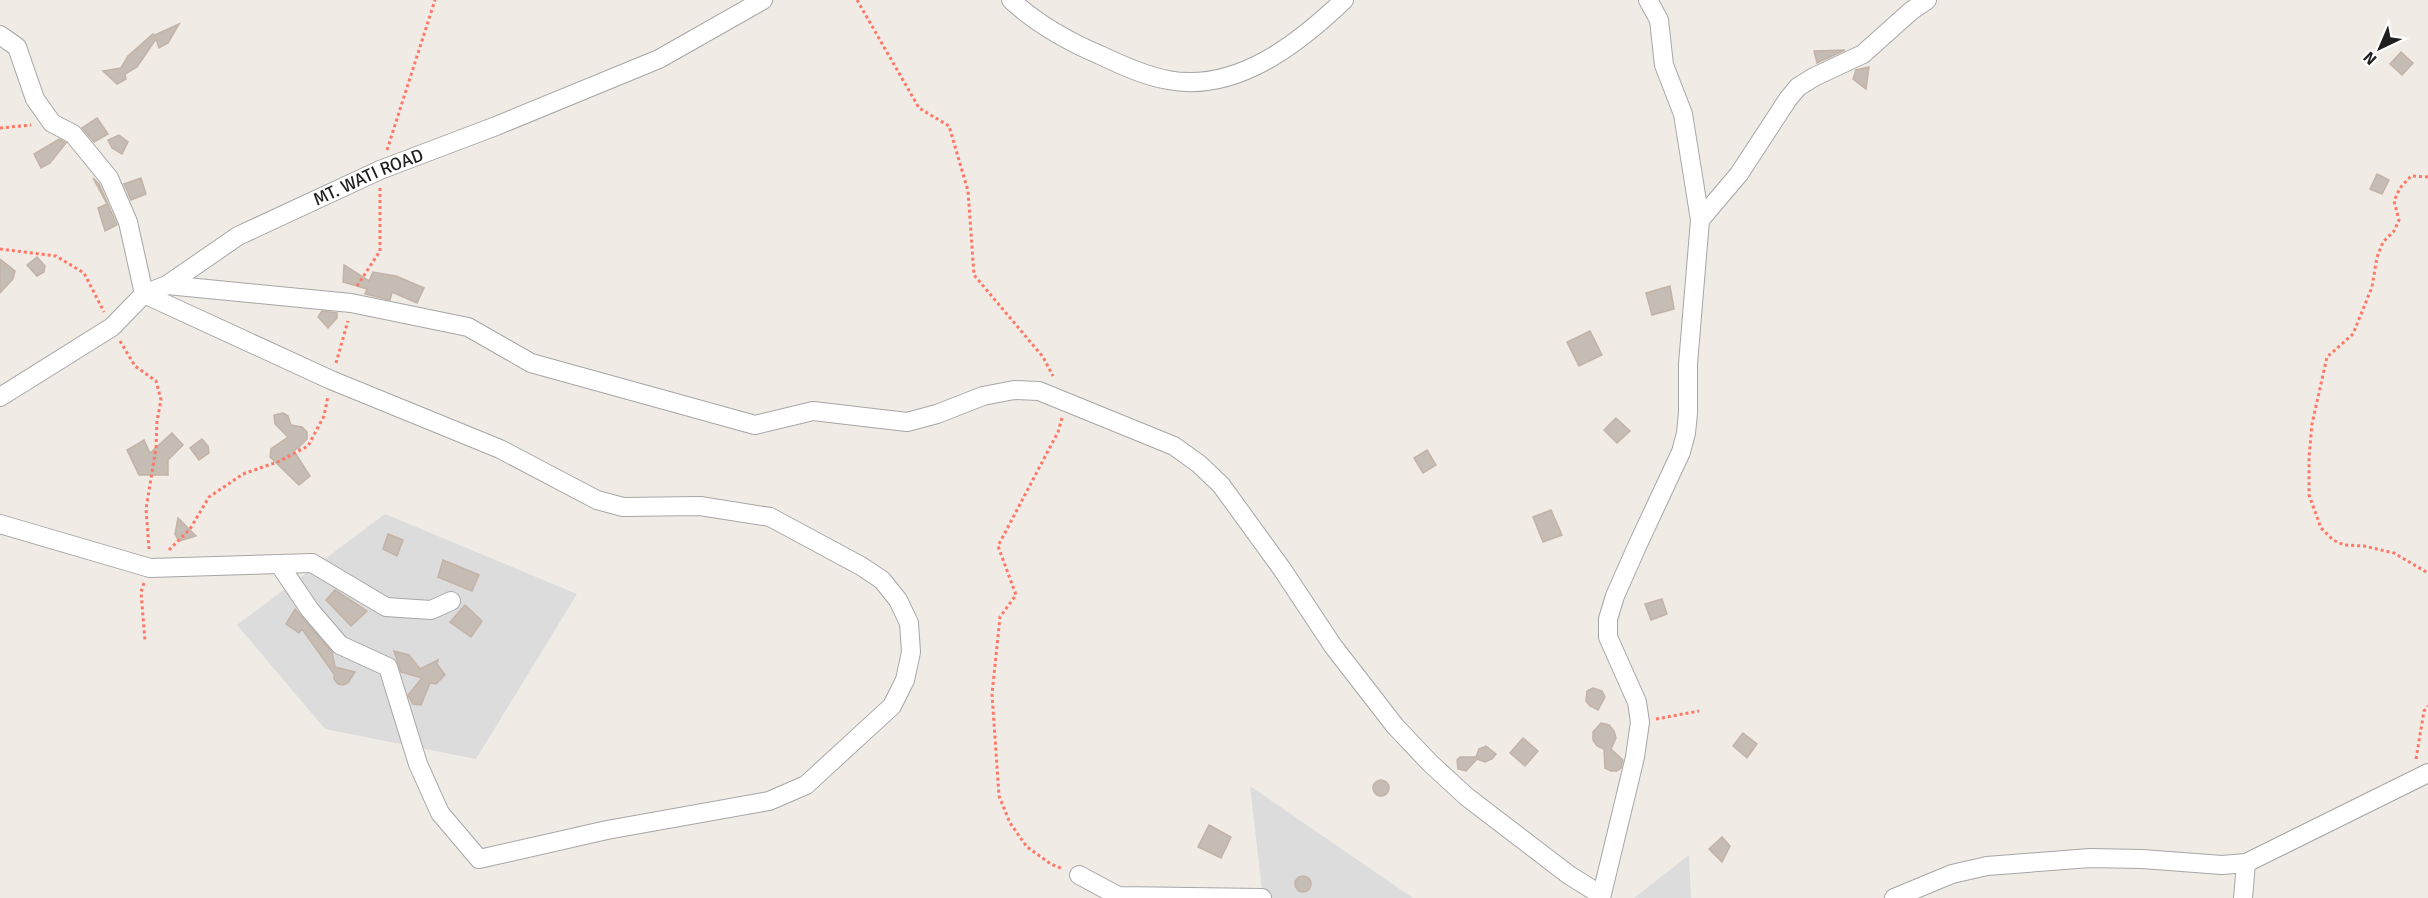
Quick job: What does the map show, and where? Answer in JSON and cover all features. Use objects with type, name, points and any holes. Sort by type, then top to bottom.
[{"type":"street","name":"MT. WATI ROAD","points":[[0,397],[112,327],[144,294],[167,285],[238,236],[380,170],[496,126],[659,59],[763,0]]},
{"type":"street","points":[[1011,0],[1029,17],[1073,43],[1121,65],[1169,80],[1210,81],[1250,69],[1275,54],[1319,23],[1344,0]]},
{"type":"street","points":[[167,285],[351,303],[468,327],[531,363],[755,425],[813,411],[907,422],[937,414],[983,396],[1014,390],[1039,391],[1174,446],[1199,464],[1221,485],[1366,692],[1416,749],[1467,797],[1601,897],[1635,757],[1640,722],[1637,702],[1608,637],[1608,619],[1615,596],[1681,452],[1686,433],[1688,364],[1700,220],[1683,114],[1664,65],[1659,20],[1648,0]]},
{"type":"street","points":[[1700,220],[1739,174],[1798,87],[1863,54],[1911,11],[1927,0]]},
{"type":"street","points":[[0,35],[16,47],[34,99],[52,123],[73,134],[109,178],[128,222],[144,294],[331,380],[500,449],[597,500],[623,507],[700,506],[770,517],[861,566],[882,580],[898,600],[909,623],[911,652],[905,680],[892,706],[806,785],[769,801],[607,830],[479,859],[440,813],[418,764],[388,667],[340,645],[310,610],[279,564]]},
{"type":"street","points":[[0,524],[150,568],[312,563],[386,607],[431,610],[451,601]]},
{"type":"street","points":[[1894,898],[1952,874],[1987,866],[2090,858],[2142,859],[2222,866],[2246,863],[2422,776]]},
{"type":"street","points":[[2242,898],[2246,863]]},
{"type":"street","points":[[1079,874],[1118,896],[1262,898]]},
{"type":"path","points":[[150,568],[190,529],[209,497],[243,474],[280,461],[308,446],[324,416],[353,293],[380,251],[380,170],[435,0]]},
{"type":"path","points":[[857,0],[919,108],[949,126],[968,191],[974,275],[1043,357],[1066,402],[1058,432],[998,546],[1016,595],[1000,617],[992,694],[999,796],[1010,823],[1027,847],[1051,864],[1079,874]]},
{"type":"path","points":[[0,128],[52,123]]},
{"type":"path","points":[[2428,177],[2411,176],[2400,188],[2394,201],[2399,220],[2394,231],[2383,242],[2377,257],[2372,287],[2353,334],[2327,357],[2312,424],[2309,457],[2309,495],[2321,528],[2334,540],[2344,545],[2364,546],[2394,553],[2428,573]]},
{"type":"path","points":[[0,249],[56,256],[84,273],[135,366],[156,381],[161,400],[146,509],[150,568],[141,592],[145,641]]},
{"type":"path","points":[[2422,776],[2417,747],[2424,711],[2428,706]]},
{"type":"path","points":[[1640,722],[1699,711]]},
{"type":"shaded area","points":[[385,514],[577,594],[476,759],[325,729],[237,625]]},
{"type":"shaded area","points":[[1250,786],[1413,898],[1263,898]]},
{"type":"shaded area","points":[[1689,855],[1691,898],[1634,898]]},
{"type":"building","points":[[179,24],[168,43],[159,48],[156,39],[137,67],[125,74],[126,79],[117,84],[103,71],[121,68],[128,56],[153,34]]},
{"type":"building","points":[[1845,50],[1817,63],[1814,51]]},
{"type":"building","points":[[2401,52],[2413,63],[2402,75],[2390,64]]},
{"type":"building","points":[[1869,67],[1866,89],[1853,79],[1856,70]]},
{"type":"building","points":[[97,118],[108,134],[94,142],[82,128]]},
{"type":"building","points":[[119,135],[128,142],[122,154],[112,148],[108,140]]},
{"type":"building","points":[[59,139],[66,143],[50,163],[41,168],[34,154]]},
{"type":"building","points":[[2377,174],[2389,180],[2382,194],[2370,189]]},
{"type":"building","points":[[93,178],[99,184],[117,225],[105,231],[98,208],[107,204]]},
{"type":"building","points":[[141,178],[146,194],[131,200],[124,184]]},
{"type":"building","points":[[37,257],[45,266],[44,272],[37,276],[27,265]]},
{"type":"building","points":[[0,259],[15,271],[13,279],[0,293]]},
{"type":"building","points":[[344,265],[369,281],[373,272],[396,276],[424,288],[417,303],[392,292],[390,300],[365,294],[367,289],[343,282]]},
{"type":"building","points":[[1670,286],[1674,309],[1652,315],[1646,293]]},
{"type":"building","points":[[322,311],[337,313],[337,318],[328,328],[318,317]]},
{"type":"building","points":[[1590,331],[1602,355],[1579,366],[1567,342]]},
{"type":"building","points":[[283,413],[288,416],[291,425],[302,427],[307,432],[307,439],[299,447],[300,450],[297,448],[294,451],[310,476],[299,485],[270,457],[271,449],[288,437],[275,424],[274,415]]},
{"type":"building","points":[[1616,418],[1630,431],[1617,443],[1604,430]]},
{"type":"building","points":[[172,433],[183,445],[168,460],[168,475],[139,475],[127,450],[144,440],[150,453]]},
{"type":"building","points":[[202,439],[208,446],[209,453],[199,460],[190,448]]},
{"type":"building","points":[[1427,450],[1436,465],[1423,473],[1414,458]]},
{"type":"building","points":[[1551,510],[1562,535],[1543,542],[1533,517]]},
{"type":"building","points":[[178,518],[196,536],[179,541],[175,534]]},
{"type":"building","points":[[388,534],[403,540],[397,556],[383,549]]},
{"type":"building","points":[[443,560],[479,575],[472,591],[438,577]]},
{"type":"building","points":[[335,590],[367,611],[351,626],[326,600]]},
{"type":"building","points":[[1662,599],[1667,614],[1651,620],[1645,604]]},
{"type":"building","points":[[465,605],[482,621],[471,637],[450,622]]},
{"type":"building","points":[[295,609],[332,652],[335,667],[355,672],[348,683],[338,684],[334,679],[334,674],[302,629],[299,633],[286,624]]},
{"type":"building","points":[[394,651],[409,655],[420,669],[438,660],[437,664],[445,675],[436,684],[430,683],[421,705],[413,704],[408,695],[422,678],[401,672]]},
{"type":"building","points":[[1593,688],[1602,691],[1605,697],[1598,710],[1586,701],[1587,691]]},
{"type":"building","points":[[1601,723],[1609,725],[1614,731],[1616,738],[1611,749],[1623,760],[1621,768],[1617,771],[1605,768],[1604,749],[1597,746],[1593,740],[1593,732]]},
{"type":"building","points":[[1743,733],[1757,744],[1747,758],[1733,746]]},
{"type":"building","points":[[1523,738],[1538,751],[1525,766],[1510,753]]},
{"type":"building","points":[[1486,746],[1496,754],[1492,759],[1485,762],[1477,759],[1466,771],[1458,769],[1457,760],[1460,757],[1476,757],[1479,749]]},
{"type":"building","points":[[1381,780],[1387,782],[1389,788],[1387,794],[1381,796],[1375,794],[1373,788],[1375,782]]},
{"type":"building","points":[[1209,825],[1231,837],[1221,858],[1198,847]]},
{"type":"building","points":[[1722,837],[1730,846],[1722,862],[1709,849]]},
{"type":"building","points":[[1303,876],[1309,878],[1311,884],[1309,890],[1303,892],[1297,890],[1295,884],[1297,878]]}]
